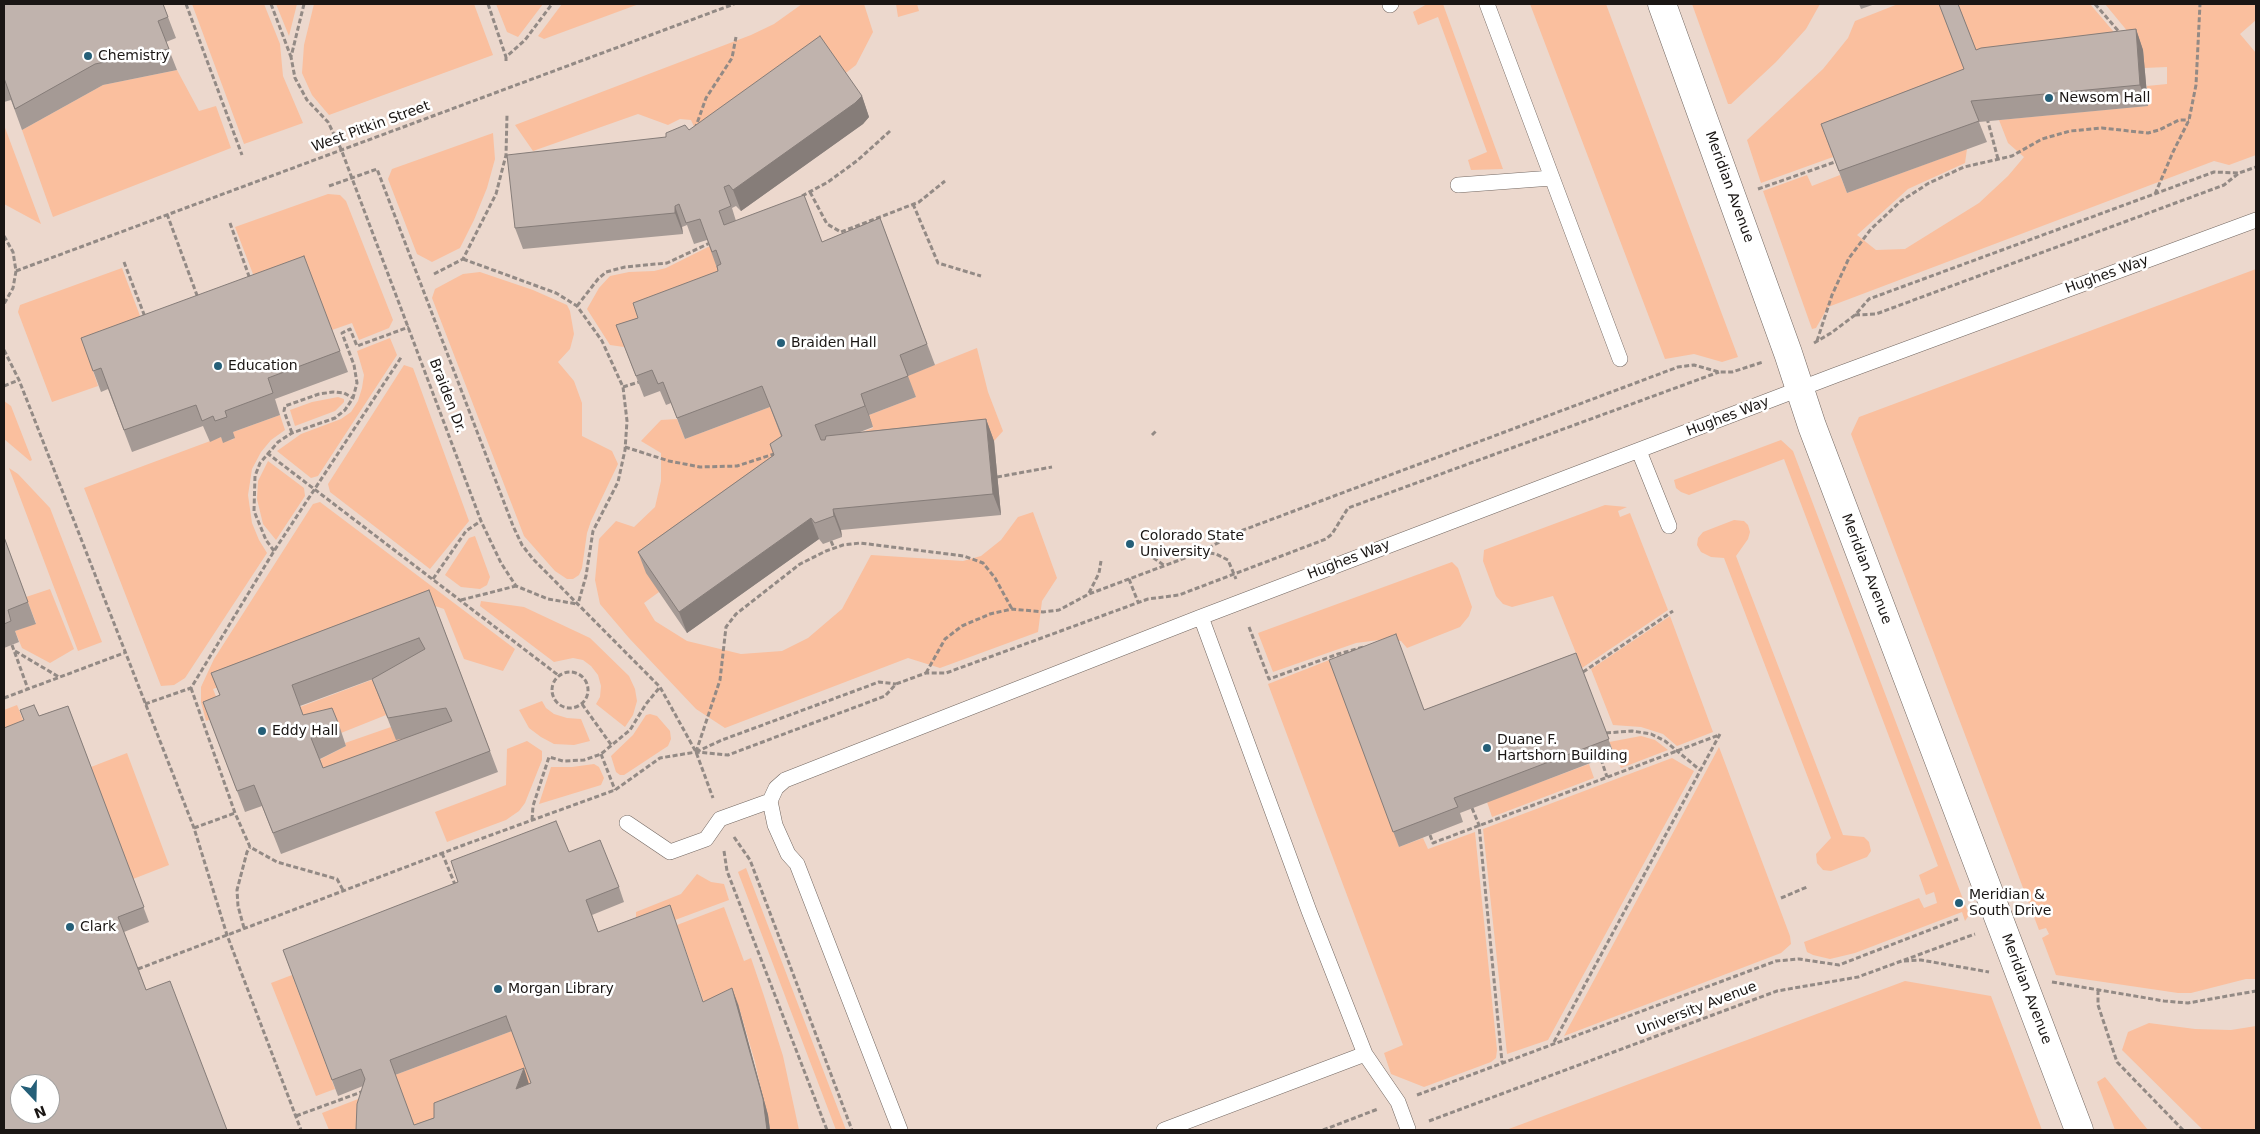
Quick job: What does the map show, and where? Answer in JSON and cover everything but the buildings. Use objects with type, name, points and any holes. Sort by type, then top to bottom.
[{"type":"street","name":"Meridian Avenue","points":[[1662,4],[1812,426],[2079,1130]]},
{"type":"lane","points":[[1487,4],[1620,359]]},
{"type":"lane","points":[[1458,185],[1552,178]]},
{"type":"lane","name":"Hughes Way","points":[[770,802],[776,788],[785,780],[1200,617],[1800,389],[2256,220]]},
{"type":"lane","points":[[1639,451],[1668,526]]},
{"type":"lane","points":[[1200,617],[1309,911],[1365,1054],[1398,1102],[1408,1129]]},
{"type":"lane","points":[[628,823],[670,852],[706,839],[720,819],[770,802],[775,825],[788,854],[797,864],[900,1130]]},
{"type":"lane","points":[[1164,1130],[1365,1054]]},
{"type":"path","points":[[186,4],[242,155]]},
{"type":"path","name":"Braiden Dr.","points":[[271,4],[291,57],[295,78],[307,100],[328,122],[341,149],[482,520],[501,563],[516,586]]},
{"type":"path","points":[[291,57],[304,4]]},
{"type":"path","points":[[488,4],[506,59],[525,40],[552,4]]},
{"type":"path","name":"West Pitkin Street","points":[[16,270],[734,4]]},
{"type":"path","points":[[2095,4],[2125,38]]},
{"type":"path","points":[[2155,194],[2172,152],[2189,120],[2196,85],[2200,4]]},
{"type":"path","points":[[694,135],[696,123],[706,98],[732,58],[736,37]]},
{"type":"path","points":[[1985,111],[1998,159]]},
{"type":"path","points":[[434,274],[463,259],[496,194],[506,155],[507,115]]},
{"type":"path","points":[[1817,342],[1832,295],[1846,265],[1871,229],[1901,201],[1929,183],[1964,167],[2012,156],[2042,139],[2070,130],[2102,128],[2148,133],[2179,120],[2189,120]]},
{"type":"path","points":[[796,198],[810,192],[858,160],[890,131]]},
{"type":"path","points":[[1755,190],[1835,162]]},
{"type":"path","points":[[503,164],[513,164]]},
{"type":"path","points":[[1855,315],[1876,314],[2224,185],[2239,173],[2256,167]]},
{"type":"path","points":[[329,186],[377,169],[512,526],[522,545],[533,559],[660,687],[696,752],[720,819],[727,871],[827,1130]]},
{"type":"path","points":[[1808,346],[1817,342],[1855,315],[1869,299],[2214,172],[2239,173]]},
{"type":"path","points":[[810,192],[827,224],[841,232],[913,204],[945,181]]},
{"type":"path","points":[[913,204],[938,263],[981,276]]},
{"type":"path","points":[[167,214],[200,303]]},
{"type":"path","points":[[230,224],[252,284]]},
{"type":"path","points":[[4,236],[13,252],[16,270],[12,288],[4,304]]},
{"type":"path","points":[[577,306],[598,279],[606,272],[625,267],[667,263],[714,241]]},
{"type":"path","points":[[463,259],[556,293],[577,306],[602,341],[623,387],[627,421],[625,447],[618,482],[593,531],[586,576],[578,604]]},
{"type":"path","points":[[124,262],[147,323]]},
{"type":"path","points":[[274,551],[266,540],[254,511],[255,476],[267,453],[278,442],[292,433],[335,418],[345,410],[353,398],[357,384],[354,365],[342,333],[350,329],[357,346],[409,327]]},
{"type":"path","points":[[4,350],[19,380],[124,653],[194,828],[227,935],[301,1130]]},
{"type":"path","points":[[145,704],[190,688],[274,551],[402,356]]},
{"type":"path","points":[[926,673],[945,639],[962,626],[990,614],[1012,609],[1051,612],[1089,594],[1201,552],[1238,532],[1678,367],[1694,365],[1719,372],[1732,372],[1761,363]]},
{"type":"path","points":[[696,752],[722,740],[879,682],[896,684],[926,673],[946,673],[1148,598],[1179,595],[1326,539],[1332,534],[1348,508],[1719,372]]},
{"type":"path","points":[[4,386],[19,380]]},
{"type":"path","points":[[623,387],[638,382]]},
{"type":"path","points":[[292,433],[284,411],[286,406],[319,394],[332,392],[344,392],[353,398]]},
{"type":"path","points":[[1152,435],[1156,431]]},
{"type":"path","points":[[625,447],[669,461],[700,467],[737,466],[779,452]]},
{"type":"path","points":[[267,453],[558,675]]},
{"type":"path","points":[[997,478],[1052,467]]},
{"type":"path","points":[[432,578],[466,531],[482,520]]},
{"type":"path","points":[[832,541],[834,548]]},
{"type":"path","points":[[696,752],[720,680],[726,627],[736,614],[800,564],[834,548],[860,543],[964,556],[983,563],[995,578],[1012,609]]},
{"type":"path","points":[[1142,549],[1165,566]]},
{"type":"path","points":[[1201,552],[1216,554],[1228,560],[1236,579]]},
{"type":"path","points":[[1089,594],[1099,573],[1101,561]]},
{"type":"path","points":[[1129,579],[1138,602]]},
{"type":"path","points":[[460,600],[516,586],[548,599],[578,604]]},
{"type":"path","points":[[1583,672],[1673,611]]},
{"type":"path","points":[[1249,627],[1269,679],[1338,654],[1372,647]]},
{"type":"path","points":[[12,645],[28,689]]},
{"type":"path","points":[[14,651],[60,677]]},
{"type":"path","points":[[4,698],[124,653]]},
{"type":"path","points":[[563,672],[575,672],[584,678],[589,688],[582,704],[576,707],[564,707],[554,699],[552,687],[558,675],[563,672]]},
{"type":"path","points":[[138,969],[343,890],[615,790],[660,758],[696,752],[728,755],[886,696],[896,684]]},
{"type":"path","points":[[532,820],[533,806],[549,757],[563,761],[584,760],[601,754],[630,730],[646,704],[660,687]]},
{"type":"path","points":[[190,688],[235,813],[250,847],[277,862],[337,880],[343,890]]},
{"type":"path","points":[[582,704],[612,746]]},
{"type":"path","points":[[1606,733],[1632,731],[1651,734],[1665,741],[1675,751],[1701,770]]},
{"type":"path","points":[[1430,835],[1433,843],[1720,734],[1553,1043]]},
{"type":"path","points":[[601,754],[615,790]]},
{"type":"path","points":[[1601,759],[1607,777]]},
{"type":"path","points":[[1472,808],[1479,825],[1502,1062]]},
{"type":"path","points":[[194,828],[235,813]]},
{"type":"path","points":[[720,819],[750,860],[852,1130]]},
{"type":"path","points":[[244,928],[238,906],[237,890],[250,847]]},
{"type":"path","points":[[442,853],[457,890]]},
{"type":"path","points":[[1781,898],[1807,887]]},
{"type":"path","points":[[1323,1130],[1776,961],[1799,959],[1839,965],[1958,918]]},
{"type":"path","name":"University Avenue","points":[[1408,1129],[1778,991],[1836,982],[1901,961],[2001,924]]},
{"type":"path","points":[[1901,961],[1921,960],[1992,973]]},
{"type":"path","points":[[2054,982],[2164,1001],[2188,1003],[2256,990]]},
{"type":"path","points":[[2098,990],[2098,1005],[2118,1062],[2183,1130]]},
{"type":"path","points":[[296,1116],[369,1089]]},
{"type":"shaded area","name":"Colorado State University","points":[[4,4],[2256,4],[2256,1130],[4,1130]]},
{"type":"shaded area","points":[[192,4],[264,4],[280,44],[283,76],[303,123],[244,144]]},
{"type":"shaded area","points":[[276,4],[297,4],[289,36]]},
{"type":"shaded area","points":[[314,4],[474,4],[493,55],[329,115],[312,95],[302,73],[304,45]]},
{"type":"shaded area","points":[[496,4],[543,4],[518,37],[507,32]]},
{"type":"shaded area","points":[[562,4],[639,4],[544,39],[538,36]]},
{"type":"shaded area","points":[[802,4],[864,4],[873,32],[856,65],[842,76],[703,146],[691,120],[680,119],[668,125],[638,114],[533,151],[515,125],[751,35],[774,24]]},
{"type":"shaded area","points":[[896,4],[917,4],[919,11],[898,17]]},
{"type":"shaded area","points":[[1427,4],[1443,4],[1503,169],[1471,170],[1468,160],[1487,152],[1438,17],[1418,25],[1413,12]]},
{"type":"shaded area","points":[[1530,4],[1606,4],[1738,357],[1722,362],[1694,354],[1665,359]]},
{"type":"shaded area","points":[[1692,4],[1820,4],[1806,29],[1776,62],[1731,104],[1728,104]]},
{"type":"shaded area","points":[[1898,4],[1939,4],[1972,90],[1829,145],[1833,157],[1761,183],[1747,140],[1823,69],[1848,38],[1855,21]]},
{"type":"shaded area","points":[[1957,4],[2090,4],[2131,52],[1983,71]]},
{"type":"shaded area","points":[[2105,4],[2254,4],[2256,6],[2256,20],[2240,34],[2256,53],[2256,155],[2229,165],[2214,161],[1828,307],[1816,328],[1812,329],[1763,191],[1807,175],[1812,186],[1840,175],[1847,193],[1967,149],[1965,163],[1908,189],[1857,235],[1876,250],[1905,249],[1979,203],[2008,176],[2024,157],[2008,143],[1999,120],[2147,106],[2147,86],[2167,84],[2167,67],[2144,68],[2143,50]]},
{"type":"shaded area","points":[[177,70],[199,111],[216,106],[231,148],[53,217],[22,130],[103,85]]},
{"type":"shaded area","points":[[4,125],[41,224],[4,204]]},
{"type":"shaded area","points":[[493,133],[495,159],[487,188],[460,248],[432,262],[417,254],[388,179],[392,169]]},
{"type":"shaded area","points":[[328,194],[340,195],[346,201],[393,320],[389,328],[359,340],[352,323],[332,330],[261,295],[235,227]]},
{"type":"shaded area","points":[[710,246],[720,273],[646,339],[624,347],[610,345],[587,309],[599,288],[610,276],[666,268]]},
{"type":"shaded area","points":[[122,268],[148,337],[89,359],[98,386],[52,402],[18,312],[20,305]]},
{"type":"shaded area","points":[[2256,269],[2256,979],[2246,979],[2191,993],[2178,993],[2056,975],[2042,938],[2049,934],[2046,928],[2039,930],[1851,434],[1859,417]]},
{"type":"shaded area","points":[[480,272],[533,290],[567,305],[570,311],[574,334],[570,349],[558,362],[574,381],[582,403],[582,436],[612,451],[618,464],[591,521],[587,533],[582,568],[579,575],[573,579],[567,579],[555,571],[524,536],[432,298],[435,289],[463,274]]},
{"type":"shaded area","points":[[390,338],[397,355],[318,476],[311,478],[277,451],[301,434],[341,419],[351,412],[358,401],[364,375],[357,351]]},
{"type":"shaded area","points":[[977,348],[988,392],[1003,431],[994,441],[823,447],[873,428],[869,415],[916,397],[907,376]]},
{"type":"shaded area","points":[[404,365],[413,368],[469,521],[430,569],[330,492],[328,484]]},
{"type":"shaded area","points":[[338,397],[344,399],[344,402],[335,411],[295,426],[290,410],[312,402]]},
{"type":"shaded area","points":[[4,401],[11,406],[32,460],[30,461],[4,439]]},
{"type":"shaded area","points":[[770,407],[786,448],[659,592],[644,603],[655,621],[687,641],[741,654],[782,651],[808,638],[842,609],[871,555],[963,561],[981,556],[1001,540],[1018,517],[1033,512],[1057,578],[1042,601],[1038,632],[940,668],[908,658],[725,728],[696,709],[629,638],[600,604],[595,580],[599,539],[616,521],[634,527],[655,507],[661,481],[661,453],[641,441],[661,420],[677,419],[685,439]]},
{"type":"shaded area","points":[[280,415],[285,430],[271,440],[261,452],[252,469],[248,495],[252,523],[267,553],[185,678],[174,685],[161,686],[84,488],[221,437],[223,442],[234,439],[233,432]]},
{"type":"shaded area","points":[[1781,440],[1793,451],[1969,915],[1965,921],[1962,912],[1855,953],[1830,959],[1807,952],[1804,942],[1919,898],[1924,908],[1937,903],[1934,892],[1926,895],[1919,875],[1938,866],[1784,459],[1689,495],[1676,488],[1674,480]]},
{"type":"shaded area","points":[[268,461],[304,488],[305,496],[276,540],[263,524],[257,499],[258,481]]},
{"type":"shaded area","points":[[9,468],[18,474],[50,508],[102,642],[78,651]]},
{"type":"shaded area","points":[[320,502],[515,649],[503,671],[464,659],[444,609],[435,606],[213,689],[223,714],[206,721],[201,702],[201,687],[214,659],[313,504]]},
{"type":"shaded area","points":[[1605,505],[1627,507],[1618,511],[1620,517],[1630,513],[1668,610],[1582,668],[1553,596],[1512,607],[1503,604],[1496,596],[1483,561],[1484,550]]},
{"type":"shaded area","points":[[1734,520],[1744,521],[1748,525],[1750,532],[1748,539],[1736,556],[1843,835],[1864,837],[1869,842],[1871,851],[1867,857],[1831,871],[1823,870],[1817,863],[1816,854],[1831,838],[1724,558],[1711,557],[1701,552],[1697,545],[1698,538],[1703,532]]},
{"type":"shaded area","points":[[475,536],[490,577],[487,585],[480,589],[461,587],[445,575],[469,538]]},
{"type":"shaded area","points":[[1452,562],[1458,568],[1472,607],[1469,616],[1460,627],[1407,648],[1401,641],[1387,639],[1356,643],[1273,672],[1258,633]]},
{"type":"shaded area","points":[[50,589],[74,649],[50,663],[22,648],[15,631],[36,623],[26,597]]},
{"type":"shaded area","points":[[481,601],[524,607],[590,638],[629,676],[635,689],[637,701],[633,715],[625,727],[596,704],[600,697],[601,686],[598,675],[591,666],[583,660],[573,658],[554,662],[480,606]]},
{"type":"shaded area","points":[[1670,616],[1713,732],[1677,746],[1663,734],[1641,727],[1613,725],[1591,669]]},
{"type":"shaded area","points":[[1337,657],[1399,847],[1423,838],[1428,849],[1475,832],[1497,1050],[1496,1058],[1491,1062],[1424,1087],[1391,1074],[1384,1053],[1403,1045],[1268,684]]},
{"type":"shaded area","points":[[427,659],[386,715],[341,733],[311,736],[300,707]]},
{"type":"shaded area","points":[[542,701],[546,708],[554,714],[567,718],[581,719],[590,741],[574,745],[554,744],[529,728],[519,710]]},
{"type":"shaded area","points":[[17,705],[29,735],[4,729],[4,710]]},
{"type":"shaded area","points":[[646,715],[657,716],[670,731],[671,739],[668,746],[624,775],[620,775],[616,772],[611,756],[633,735]]},
{"type":"shaded area","points":[[391,727],[454,729],[331,789],[319,760],[346,746],[345,743]]},
{"type":"shaded area","points":[[1641,736],[1655,740],[1668,750],[1621,768],[1609,742]]},
{"type":"shaded area","points":[[527,741],[542,751],[542,760],[525,803],[519,811],[506,820],[447,842],[435,812],[506,785],[507,749]]},
{"type":"shaded area","points":[[1719,747],[1790,936],[1791,944],[1781,953],[1564,1036]]},
{"type":"shaded area","points":[[127,753],[169,865],[133,879],[91,767]]},
{"type":"shaded area","points":[[1672,758],[1694,771],[1548,1040],[1507,1054],[1483,829]]},
{"type":"shaded area","points":[[594,764],[599,767],[604,778],[601,785],[539,804],[551,767]]},
{"type":"shaded area","points":[[1589,764],[1594,778],[1492,817],[1487,802]]},
{"type":"shaded area","points":[[746,868],[846,1130],[836,1130],[738,872]]},
{"type":"shaded area","points":[[697,874],[711,882],[724,884],[729,900],[621,940],[636,920],[636,912],[681,894]]},
{"type":"shaded area","points":[[724,907],[744,961],[751,958],[764,996],[783,1056],[799,1130],[770,1130],[755,1062],[738,1004],[709,1017],[677,925]]},
{"type":"shaded area","points":[[292,975],[335,1089],[316,1096],[271,983]]},
{"type":"shaded area","points":[[1905,981],[1991,996],[2042,1130],[1506,1130]]},
{"type":"shaded area","points":[[2149,1023],[2195,1029],[2231,1030],[2256,1026],[2256,1130],[2203,1130],[2122,1050],[2128,1032]]},
{"type":"shaded area","points":[[512,1031],[536,1098],[416,1130],[395,1075]]},
{"type":"shaded area","points":[[2105,1077],[2148,1130],[2115,1130],[2097,1082]]},
{"type":"shaded area","points":[[371,1094],[362,1130],[329,1130],[322,1113]]},
{"type":"place","name":"Chemistry","points":[[88,56]]},
{"type":"place","name":"Newsom Hall","points":[[2049,98]]},
{"type":"place","name":"Braiden Hall","points":[[781,343]]},
{"type":"place","name":"Education","points":[[218,366]]},
{"type":"place","name":"Colorado State University","points":[[1130,544]]},
{"type":"place","name":"Eddy Hall","points":[[262,731]]},
{"type":"place","name":"Duane F. Hartshorn Building","points":[[1487,748]]},
{"type":"place","name":"Meridian & South Drive","points":[[1959,903]]},
{"type":"place","name":"Clark","points":[[70,927]]},
{"type":"place","name":"Morgan Library","points":[[498,989]]}]
